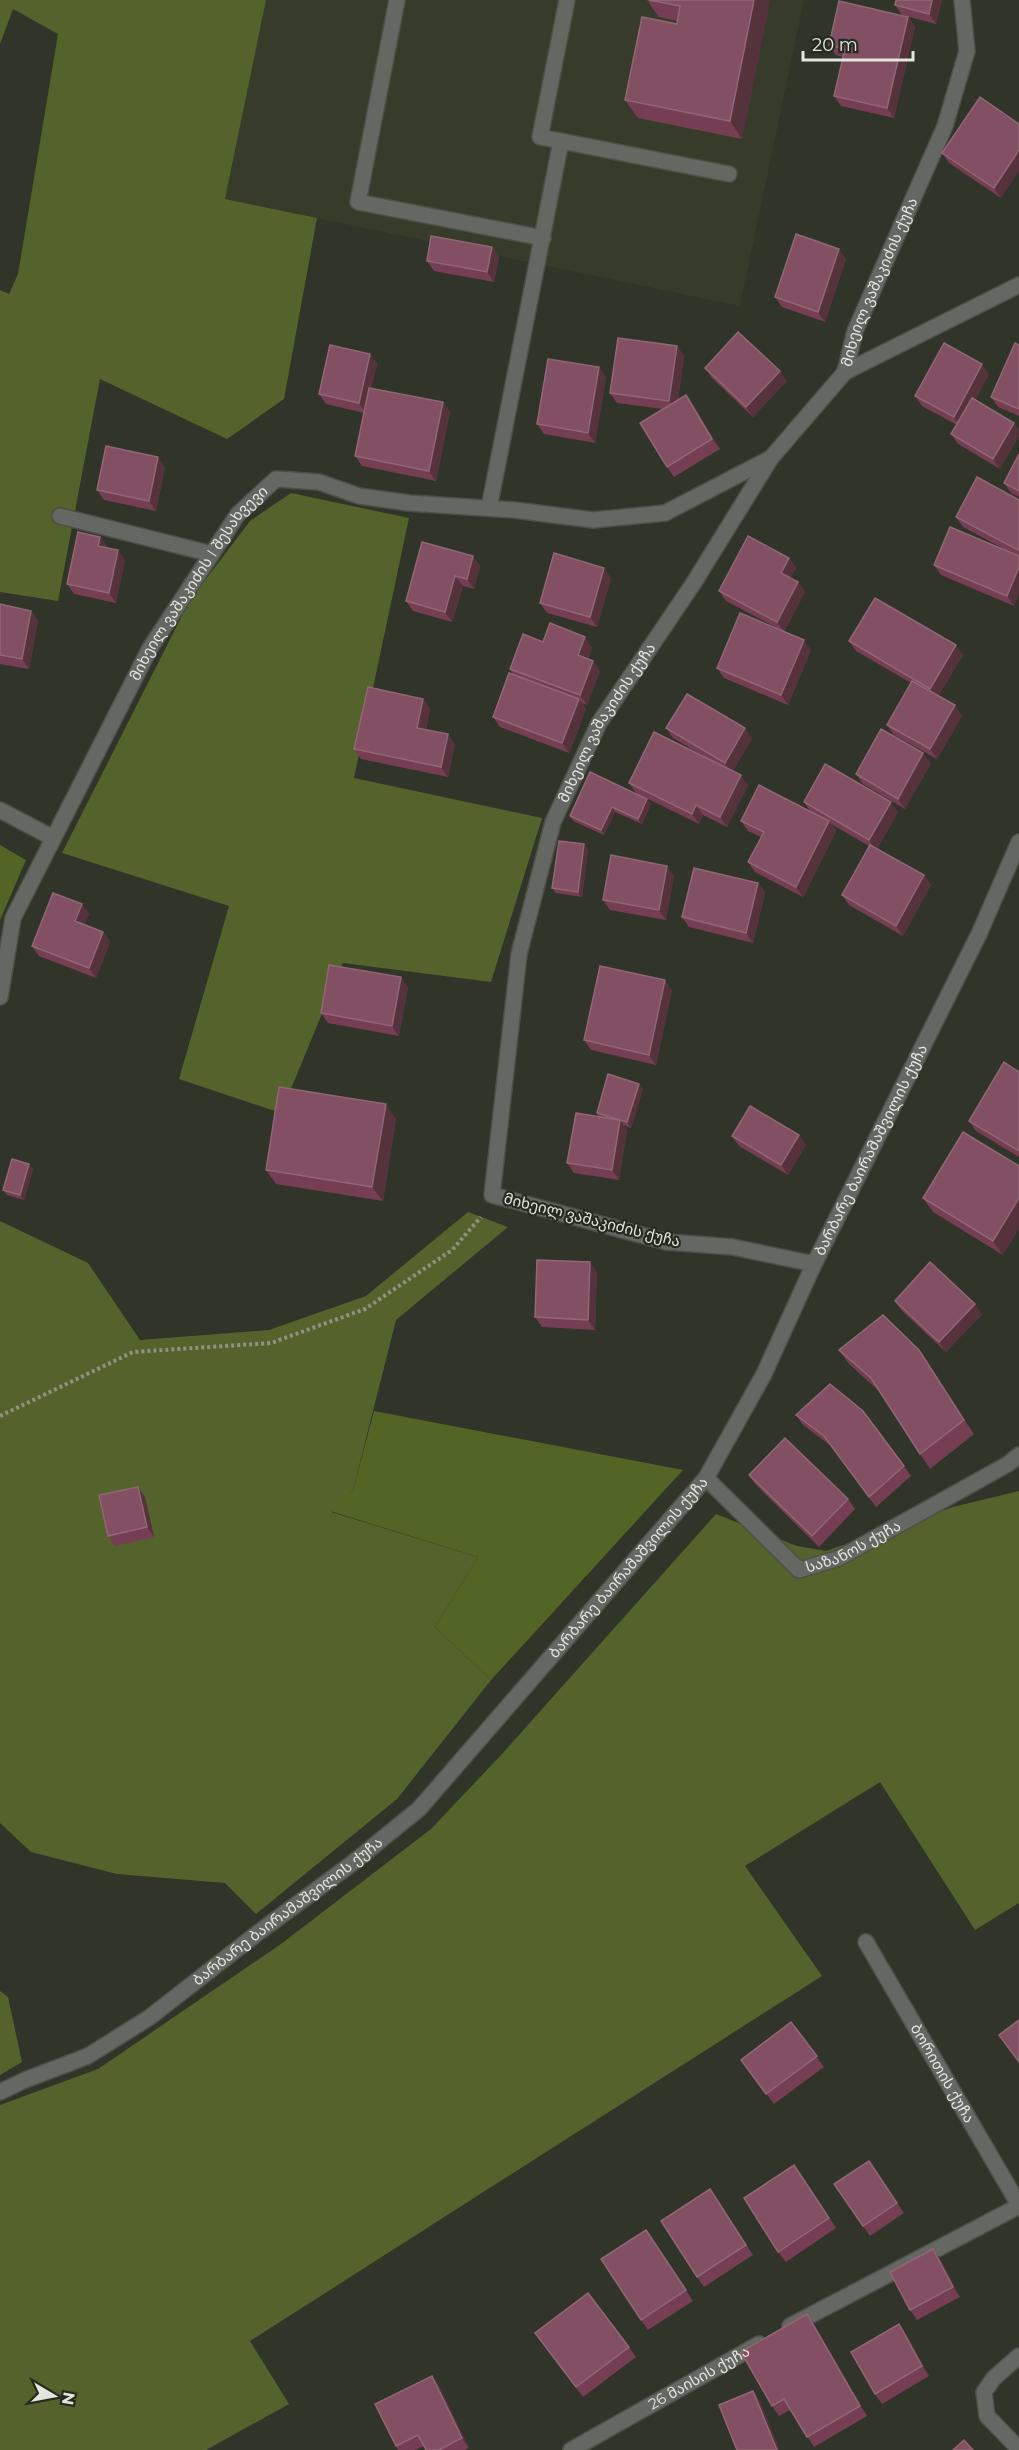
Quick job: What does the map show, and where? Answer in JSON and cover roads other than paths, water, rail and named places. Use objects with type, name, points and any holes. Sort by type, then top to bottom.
[{"type":"street","points":[[397,0],[358,202],[543,238]]},
{"type":"street","points":[[567,0],[540,137],[729,174]]},
{"type":"street","name":"მიხეილ ვაშაკიძის ქუჩა","points":[[814,1264],[733,1247],[667,1242],[492,1195],[519,954],[553,822],[599,723],[693,584],[771,458],[845,372],[855,331],[945,126],[967,51],[962,0]]},
{"type":"street","points":[[489,508],[561,141]]},
{"type":"street","points":[[845,372],[1019,285]]},
{"type":"street","name":"მიხეილ ვაშაკიძის I შესახვევი","points":[[0,997],[13,918],[150,648],[238,514],[276,479],[319,482],[359,496],[409,503],[489,508],[593,520],[665,513],[771,458]]},
{"type":"street","points":[[60,516],[212,554]]},
{"type":"street","points":[[0,810],[53,838]]},
{"type":"street","name":"ბარბარე ბაირამაშვილის ქუჩა","points":[[0,2092],[88,2056],[150,2018],[259,1932],[351,1866],[419,1809],[706,1478],[764,1374],[814,1264],[979,934],[1019,842]]},
{"type":"street","name":"საზანოს ქუჩა","points":[[706,1478],[799,1570],[839,1558],[1008,1464],[1019,1455]]},
{"type":"street","name":"ბორითის ქუჩა","points":[[866,1942],[1019,2205]]},
{"type":"street","name":"26 მაისის ქუჩა","points":[[571,2450],[834,2302],[1019,2205]]},
{"type":"street","points":[[1019,2356],[994,2378],[984,2392],[987,2416],[1019,2449]]}]
